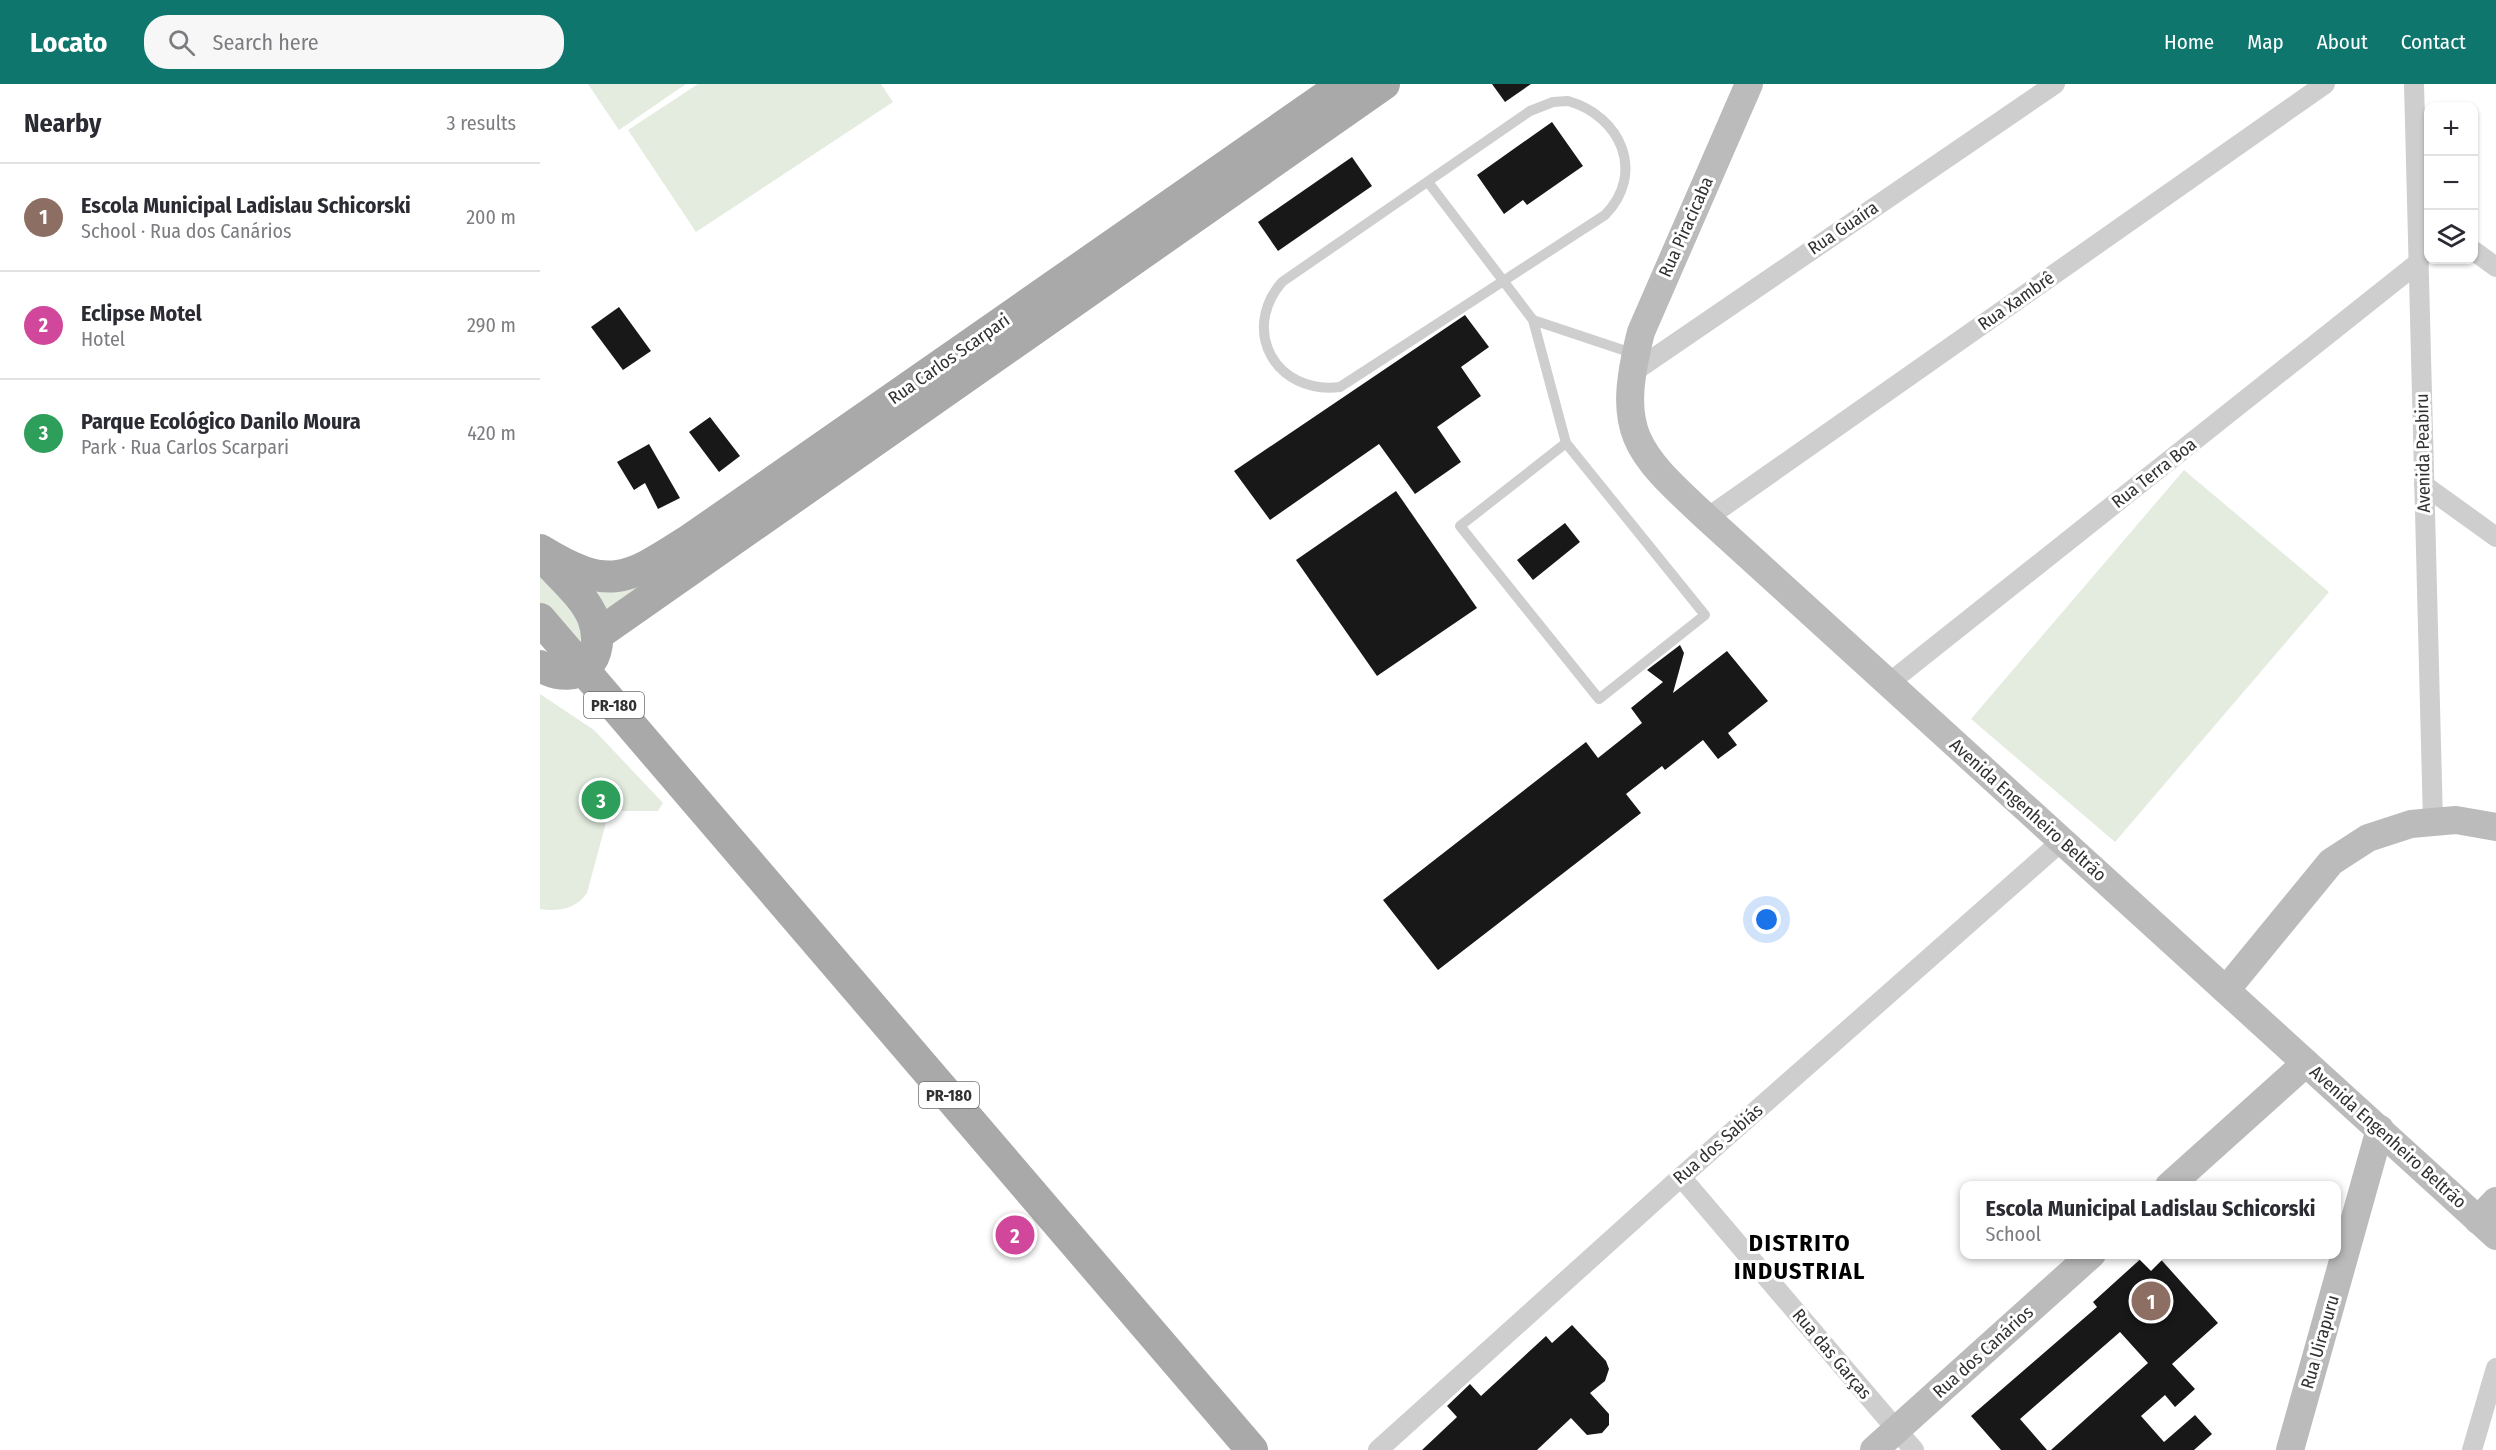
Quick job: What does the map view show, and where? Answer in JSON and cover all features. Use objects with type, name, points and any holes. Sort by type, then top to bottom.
[{"type":"main road","name":"Rua Carlos Scarpari","points":[[591,651],[732,526],[1344,84]]},
{"type":"main road","name":"Rua Carlos Scarpari","points":[[540,552],[567,567],[588,574],[620,576],[640,571],[732,526],[1384,84]]},
{"type":"main road","points":[[540,552],[592,616],[591,651],[573,675],[545,668]]},
{"type":"main road","name":"PR-180","points":[[540,619],[591,651],[646,740],[1252,1450]]},
{"type":"main road","points":[[545,668],[646,740]]},
{"type":"street","name":"Rua Piracicaba","points":[[1633,363],[1641,332],[1749,84]]},
{"type":"street","name":"Rua Guaíra","points":[[1633,363],[2055,84]]},
{"type":"street","name":"Rua Xambrê","points":[[1707,518],[2325,84]]},
{"type":"street","name":"Avenida Peabiru","points":[[2414,84],[2423,216],[2419,262],[2433,822]]},
{"type":"street","points":[[2478,254],[2496,267]]},
{"type":"street","name":"Rua Terra Boa","points":[[1889,683],[2419,262]]},
{"type":"street","name":"Avenida Engenheiro Beltrão","points":[[1633,363],[1630,409],[1632,425],[1645,457],[1707,518],[2380,1129],[2490,1219]]},
{"type":"street","points":[[2424,485],[2496,537]]},
{"type":"street","points":[[2226,990],[2331,862],[2368,838],[2411,824],[2456,820],[2496,827]]},
{"type":"street","name":"Rua dos Sabiás","points":[[1378,1450],[1681,1177],[2062,841]]},
{"type":"street","points":[[2174,1181],[2307,1063]]},
{"type":"street","name":"Rua Uirapuru","points":[[2290,1450],[2380,1129]]},
{"type":"street","name":"Rua das Garças","points":[[1681,1177],[1905,1440]]},
{"type":"street","name":"Rua dos Canários","points":[[1874,1450],[1905,1440],[2087,1259]]},
{"type":"street","points":[[2472,1450],[2496,1368]]},
{"type":"lane","points":[[1568,100],[1595,111],[1609,122],[1624,152],[1624,171],[1617,200],[1605,215],[1340,387],[1312,387],[1295,380],[1280,369],[1268,351],[1263,336],[1266,306],[1273,292],[1294,273],[1428,182],[1530,111],[1539,106],[1568,100]]},
{"type":"lane","points":[[1428,182],[1533,320],[1566,443],[1705,615],[1599,699],[1460,526],[1566,443]]},
{"type":"lane","points":[[1533,320],[1633,363]]},
{"type":"shaded area","points":[[588,84],[686,84],[619,130]]},
{"type":"shaded area","points":[[698,84],[881,84],[893,102],[696,232],[628,130]]},
{"type":"shaded area","points":[[2184,470],[2329,592],[2115,842],[1971,719]]},
{"type":"shaded area","points":[[718,528],[606,620],[573,581],[602,591],[627,591]]},
{"type":"shaded area","points":[[540,563],[591,623],[582,661],[540,610]]},
{"type":"shaded area","points":[[540,694],[594,730],[663,803],[658,811],[619,811],[608,815],[587,893],[572,906],[553,910],[540,909]]},
{"type":"building","points":[[1492,84],[1531,84],[1505,102]]},
{"type":"building","points":[[1552,122],[1583,166],[1527,205],[1523,200],[1504,214],[1477,175]]},
{"type":"building","points":[[1352,157],[1372,186],[1278,251],[1258,222]]},
{"type":"building","points":[[619,307],[651,351],[623,370],[591,327]]},
{"type":"building","points":[[1465,315],[1489,347],[1461,367],[1481,396],[1437,427],[1461,462],[1415,494],[1379,444],[1270,520],[1234,471]]},
{"type":"building","points":[[710,417],[740,456],[719,472],[689,432]]},
{"type":"building","points":[[649,444],[680,498],[658,509],[645,483],[634,490],[617,462]]},
{"type":"building","points":[[1396,491],[1477,608],[1377,676],[1296,560]]},
{"type":"building","points":[[1565,523],[1580,542],[1533,580],[1517,560]]},
{"type":"building","points":[[1680,645],[1684,653],[1673,693],[1727,651],[1768,701],[1728,733],[1737,745],[1718,759],[1703,740],[1665,770],[1662,766],[1626,794],[1641,813],[1438,970],[1383,900],[1586,742],[1598,758],[1642,723],[1631,708],[1663,682],[1647,670]]},
{"type":"building","points":[[2140,1259],[2160,1259],[2218,1323],[2172,1364],[2195,1389],[2175,1407],[2165,1395],[2141,1416],[2164,1442],[2195,1415],[2212,1434],[2194,1450],[2051,1450],[2148,1363],[2120,1332],[2020,1419],[2047,1450],[2001,1450],[1971,1416],[2097,1307],[2093,1302]]},
{"type":"building","points":[[1572,1325],[1606,1361],[1609,1369],[1605,1381],[1590,1393],[1609,1414],[1609,1425],[1602,1433],[1587,1435],[1571,1418],[1537,1450],[1422,1450],[1457,1417],[1447,1406],[1470,1384],[1481,1396],[1546,1336],[1552,1343]]},
{"type":"place","name":"Parque Ecológico Danilo Moura","points":[[601,800]]},
{"type":"place","name":"Eclipse Motel","points":[[1015,1235]]},
{"type":"place","name":"Escola Municipal Ladislau Schicorski","points":[[2151,1301]]},
{"type":"district","name":"DISTRITO INDUSTRIAL","points":[[1800,1257]]}]
